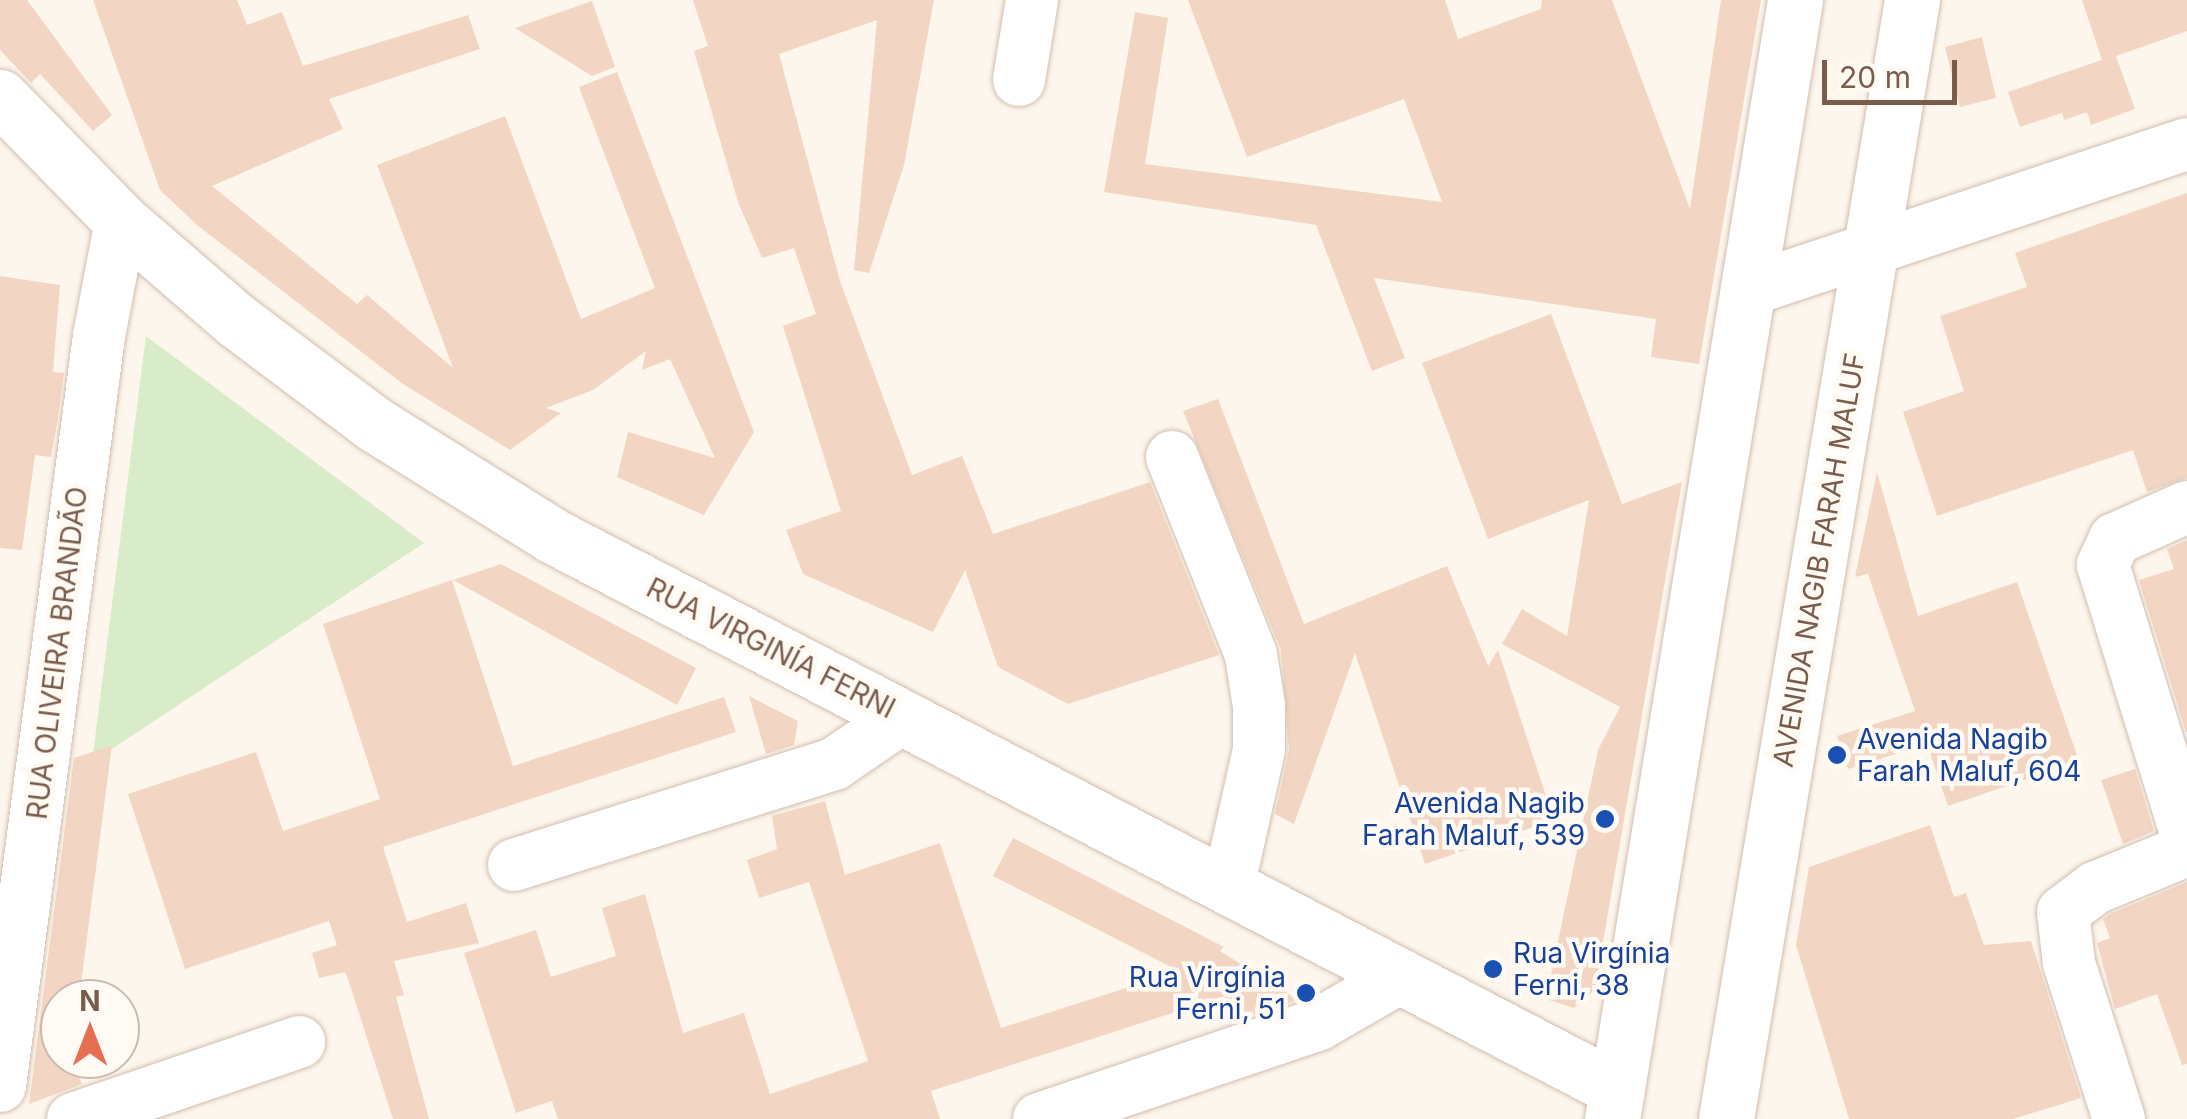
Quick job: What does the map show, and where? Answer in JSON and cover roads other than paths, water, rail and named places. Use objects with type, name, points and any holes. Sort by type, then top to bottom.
[{"type":"main road","points":[[1624,1109],[1796,0]]},
{"type":"main road","name":"AVENIDA NAGIB FARAH MALUF","points":[[1726,1119],[1912,0]]},
{"type":"main road","name":"RUA VIRGINÍA FERNI","points":[[0,97],[122,221],[374,424],[554,536],[1399,978],[1624,1109]]},
{"type":"street","points":[[1019,80],[1032,0]]},
{"type":"street","points":[[1751,289],[2187,144]]},
{"type":"street","name":"RUA OLIVEIRA BRANDÃO","points":[[0,1086],[99,336],[122,221]]},
{"type":"street","points":[[1172,458],[1251,655],[1259,706],[1259,750],[1228,888]]},
{"type":"street","points":[[2187,507],[2115,539],[2102,565],[2105,590],[2187,836]]},
{"type":"street","points":[[514,865],[834,764],[903,717]]},
{"type":"street","points":[[2118,1119],[2069,964],[2064,912],[2095,888],[2187,850]]},
{"type":"street","points":[[1039,1119],[1319,1024],[1399,978]]},
{"type":"street","points":[[73,1119],[299,1042]]},
{"type":"place","name":"Avenida Nagib Farah Maluf, 604","points":[[1837,755]]},
{"type":"place","name":"Avenida Nagib Farah Maluf, 539","points":[[1605,819]]},
{"type":"place","name":"Rua Virgínia Ferni, 38","points":[[1493,969]]},
{"type":"place","name":"Rua Virgínia Ferni, 51","points":[[1306,993]]}]
